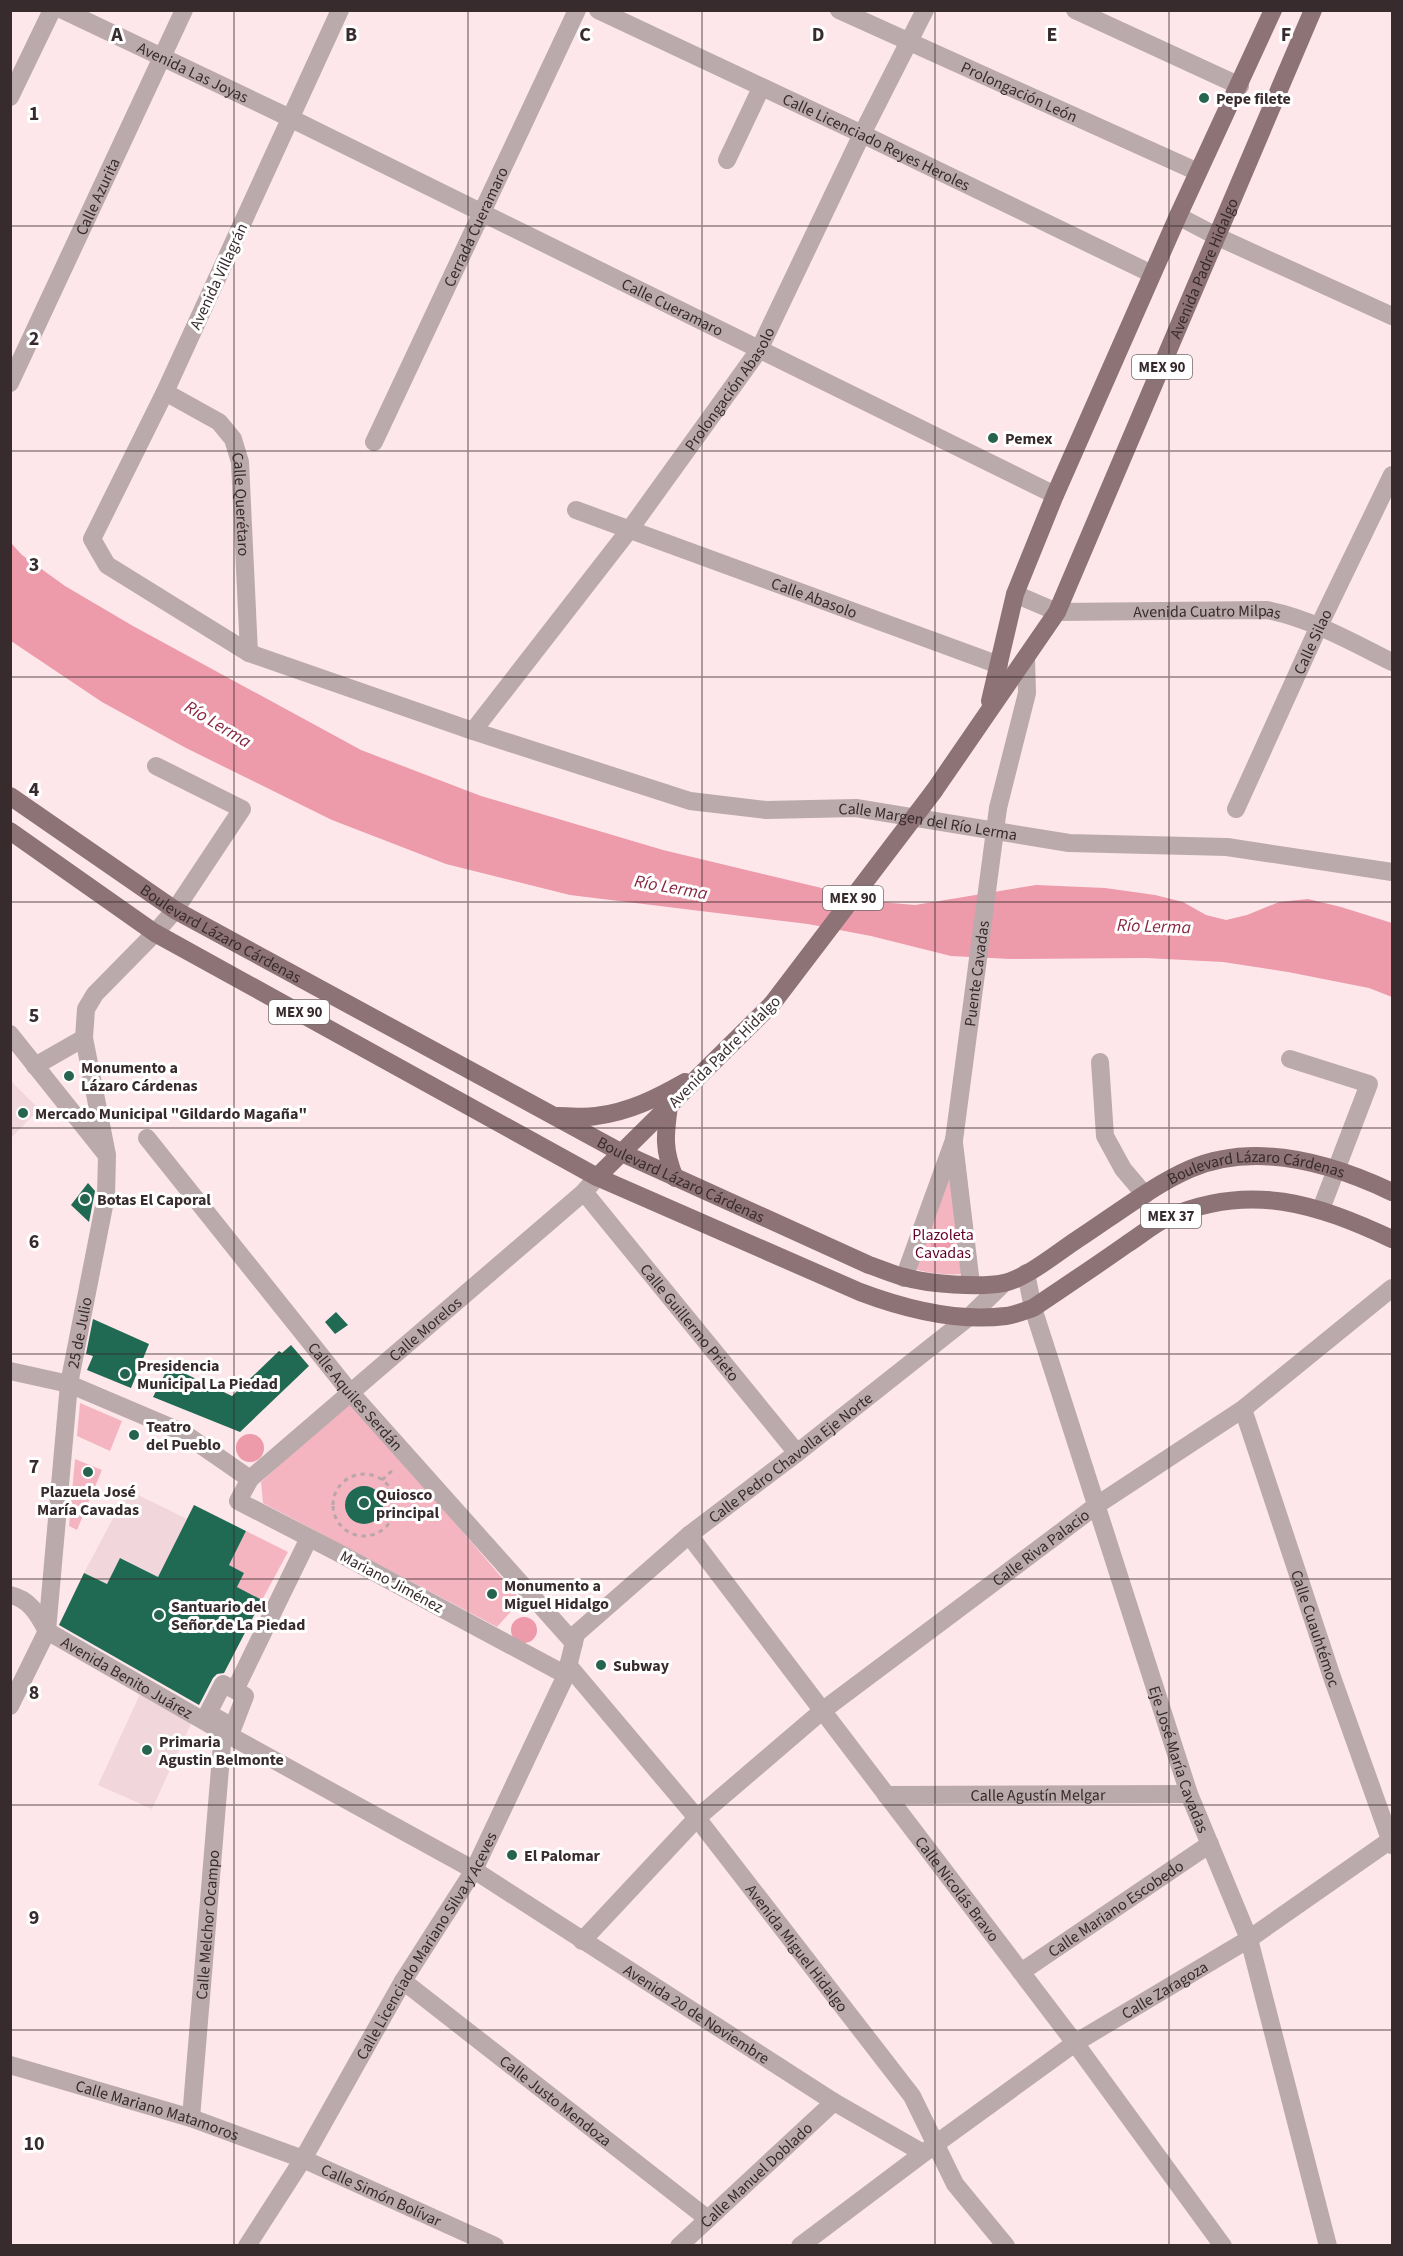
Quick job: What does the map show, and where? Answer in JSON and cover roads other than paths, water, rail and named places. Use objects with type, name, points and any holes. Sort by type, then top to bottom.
[{"type":"main road","name":"Avenida Padre Hidalgo","points":[[988,712],[1015,594],[1055,495],[1178,216],[1240,86],[1273,10]]},
{"type":"main road","name":"Avenida Padre Hidalgo","points":[[597,1177],[772,1004],[934,791],[1057,612],[1313,10]]},
{"type":"main road","name":"Boulevard Lázaro Cárdenas","points":[[10,796],[175,910],[622,1153],[869,1265],[904,1278],[970,1284],[1004,1283],[1026,1273],[1145,1195],[1190,1169],[1229,1158],[1269,1155],[1336,1169],[1392,1191]]},
{"type":"main road","name":"Boulevard Lázaro Cárdenas","points":[[10,831],[155,933],[597,1177],[898,1306],[969,1317],[1007,1316],[1033,1308],[1168,1217],[1205,1205],[1239,1198],[1280,1201],[1321,1209],[1345,1217],[1392,1239]]},
{"type":"main road","name":"MEX 90","points":[[554,1116],[595,1116],[622,1111],[648,1102],[703,1073]]},
{"type":"main road","points":[[669,1106],[665,1149],[675,1178]]},
{"type":"street","points":[[10,97],[52,10]]},
{"type":"street","name":"Avenida Las Joyas","points":[[63,10],[290,118]]},
{"type":"street","name":"Calle Azurita","points":[[10,383],[184,10]]},
{"type":"street","name":"Avenida Villagrán","points":[[249,653],[107,565],[92,539],[165,392],[340,10]]},
{"type":"street","name":"Cerrada Cueramaro","points":[[374,442],[577,10]]},
{"type":"street","name":"Calle Licenciado Reyes Heroles","points":[[598,10],[1152,274]]},
{"type":"street","name":"Prolongación León","points":[[839,10],[1198,172]]},
{"type":"street","name":"Prolongación Abasolo","points":[[473,731],[630,529],[759,350],[862,134],[925,10]]},
{"type":"street","points":[[1075,10],[1240,86]]},
{"type":"street","points":[[727,160],[761,88]]},
{"type":"street","name":"Calle Cueramaro","points":[[290,118],[1055,495]]},
{"type":"street","points":[[1178,216],[1218,237],[1392,316]]},
{"type":"street","name":"Calle Querétaro","points":[[165,392],[219,422],[233,439],[240,462],[249,653]]},
{"type":"street","name":"Calle Silao","points":[[1236,810],[1319,626],[1392,475]]},
{"type":"street","name":"Calle Abasolo","points":[[576,510],[999,665]]},
{"type":"street","name":"Avenida Cuatro Milpas","points":[[1015,594],[1057,612],[1267,610],[1290,615],[1319,626],[1392,662]]},
{"type":"street","points":[[249,653],[473,731]]},
{"type":"street","name":"Puente Cavadas","points":[[954,1140],[998,808],[1027,693],[1026,658]]},
{"type":"street","name":"Calle Margen del Río Lerma","points":[[473,731],[690,801],[766,810],[856,808],[1069,843],[1227,847],[1392,872]]},
{"type":"street","name":"25 de Julio","points":[[47,1631],[69,1384],[106,1196],[107,1155],[84,1038],[86,1009],[95,993],[175,910],[242,808],[156,766]]},
{"type":"street","points":[[10,1034],[107,1155]]},
{"type":"street","points":[[35,1066],[84,1038]]},
{"type":"street","points":[[1290,1059],[1370,1084],[1321,1209]]},
{"type":"street","points":[[1100,1062],[1105,1136],[1123,1169],[1145,1195]]},
{"type":"street","name":"Calle Aquiles Serdán","points":[[147,1138],[350,1392],[575,1638]]},
{"type":"street","points":[[904,1278],[954,1140]]},
{"type":"street","points":[[954,1140],[970,1284]]},
{"type":"street","name":"Calle Morelos","points":[[250,1479],[584,1191],[597,1177]]},
{"type":"street","name":"Calle Guillermo Prieto","points":[[584,1191],[797,1454]]},
{"type":"street","name":"Eje José María Cavadas","points":[[1026,1273],[1033,1308],[1189,1794],[1249,1939],[1328,2246]]},
{"type":"street","name":"Calle Pedro Chavolla Eje Norte","points":[[575,1638],[689,1535],[797,1454],[969,1317],[1004,1283]]},
{"type":"street","name":"Calle Riva Palacio","points":[[582,1941],[697,1818],[822,1711],[1097,1505],[1243,1409],[1392,1288]]},
{"type":"street","points":[[10,1371],[69,1384],[182,1432],[250,1479]]},
{"type":"street","name":"Calle Cuauhtémoc","points":[[1243,1409],[1332,1677],[1392,1842]]},
{"type":"street","name":"Mariano Jiménez","points":[[250,1479],[238,1501],[567,1670]]},
{"type":"street","name":"Calle Nicolás Bravo","points":[[689,1535],[1075,2043],[1223,2246]]},
{"type":"street","name":"Calle Melchor Ocampo","points":[[191,2118],[220,1726],[208,1713],[223,1684],[235,1690],[309,1538]]},
{"type":"street","name":"Avenida Benito Juárez","points":[[10,1596],[19,1597],[33,1608],[47,1631],[474,1870]]},
{"type":"street","points":[[10,1706],[47,1631]]},
{"type":"street","name":"Calle Licenciado Mariano Silva y Aceves","points":[[247,2246],[303,2159],[403,1981],[474,1870],[567,1670],[575,1638]]},
{"type":"street","name":"Avenida Miguel Hidalgo","points":[[567,1670],[697,1818],[912,2096],[930,2148],[954,2184],[1006,2246]]},
{"type":"street","name":"Calle Agustín Melgar","points":[[886,1795],[1189,1794]]},
{"type":"street","name":"Calle Zaragoza","points":[[800,2246],[1075,2043],[1249,1939],[1392,1842]]},
{"type":"street","name":"Calle Mariano Escobedo","points":[[1021,1972],[1210,1844]]},
{"type":"street","name":"Avenida 20 de Noviembre","points":[[474,1870],[834,2102],[930,2148]]},
{"type":"street","name":"Calle Justo Mendoza","points":[[403,1981],[708,2219]]},
{"type":"street","name":"Calle Mariano Matamoros","points":[[10,2064],[191,2118],[303,2159]]},
{"type":"street","name":"Calle Manuel Doblado","points":[[679,2246],[834,2102]]},
{"type":"street","name":"Calle Simón Bolívar","points":[[303,2159],[495,2246]]},
{"type":"water","name":"Río Lerma","points":[[10,542],[22,555],[65,586],[133,626],[361,750],[481,796],[663,850],[880,902],[915,905],[1036,885],[1105,888],[1155,895],[1183,902],[1206,915],[1226,920],[1247,915],[1279,902],[1308,899],[1392,923],[1392,997],[1369,988],[1223,962],[1146,958],[1011,959],[951,956],[871,936],[808,924],[570,895],[446,864],[332,820],[186,748],[102,702],[11,641]]},
{"type":"water","points":[[938,1233],[946,1233],[953,1240],[953,1248],[946,1255],[938,1255],[931,1248],[931,1240]]},
{"type":"water","points":[[250,1434],[260,1438],[264,1448],[260,1458],[250,1462],[240,1458],[236,1448],[240,1438]]},
{"type":"water","points":[[524,1617],[533,1621],[537,1630],[533,1639],[524,1643],[515,1639],[511,1630],[515,1621]]},
{"type":"place","name":"Pepe filete","points":[[1204,98]]},
{"type":"place","name":"Pemex","points":[[993,438]]},
{"type":"place","name":"Monumento a Lázaro Cárdenas","points":[[69,1076]]},
{"type":"place","name":"Mercado Municipal \"Gildardo Magaña\"","points":[[23,1113]]},
{"type":"place","name":"Botas El Caporal","points":[[85,1199]]},
{"type":"place","name":"Presidencia Municipal La Piedad","points":[[125,1374]]},
{"type":"place","name":"Teatro del Pueblo","points":[[134,1435]]},
{"type":"place","name":"Plazuela José María Cavadas","points":[[88,1472]]},
{"type":"place","name":"Quiosco principal","points":[[364,1503]]},
{"type":"place","name":"Monumento a Miguel Hidalgo","points":[[492,1594]]},
{"type":"place","name":"Santuario del Señor de La Piedad","points":[[159,1615]]},
{"type":"place","name":"Subway","points":[[601,1665]]},
{"type":"place","name":"Primaria Agustin Belmonte","points":[[147,1750]]},
{"type":"place","name":"El Palomar","points":[[512,1855]]},
{"type":"park label","name":"Plazoleta Cavadas","points":[[943,1243]]}]
